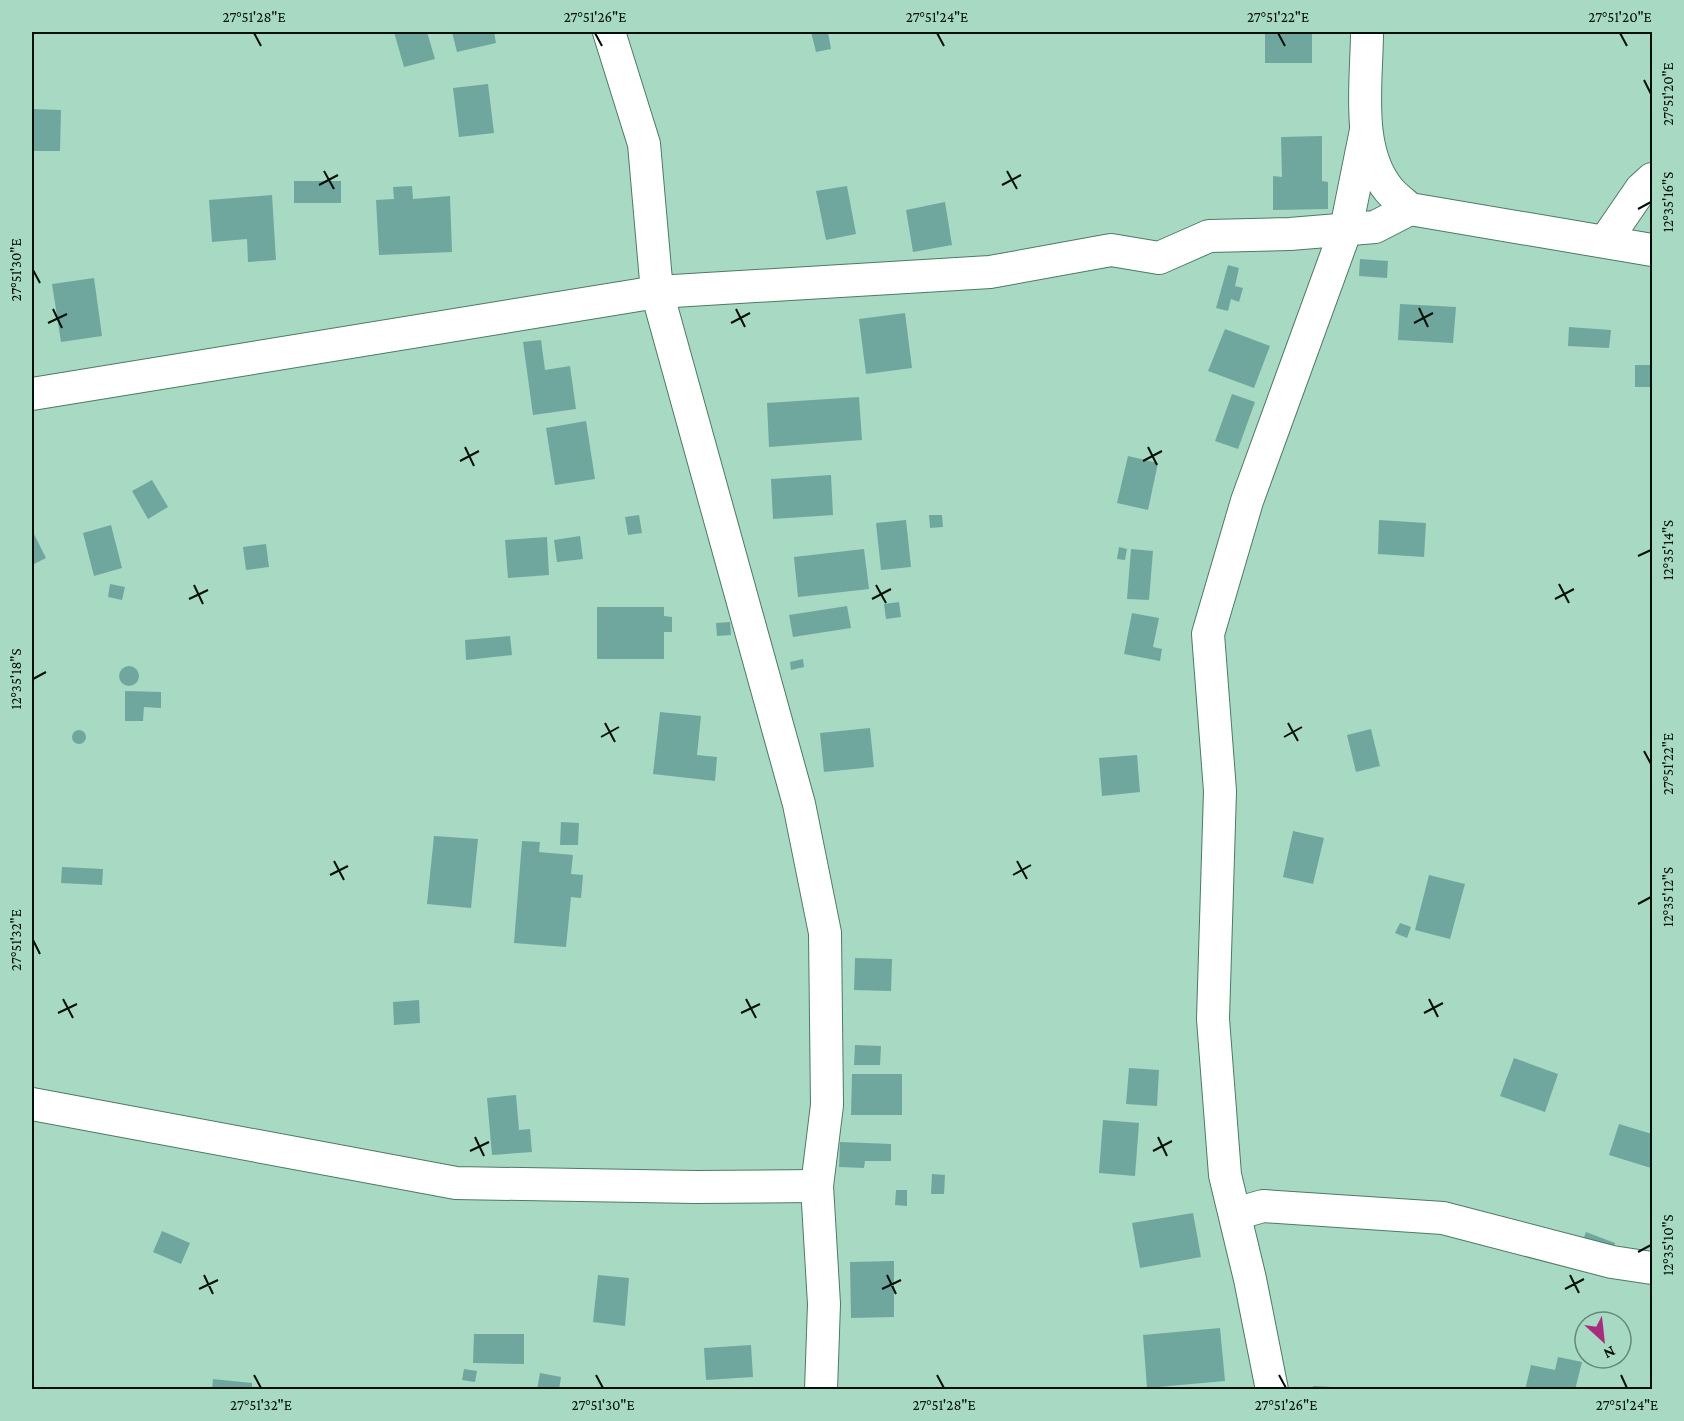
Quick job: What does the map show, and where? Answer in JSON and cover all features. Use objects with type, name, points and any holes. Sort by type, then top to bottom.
[{"type":"street","points":[[609,32],[644,144],[657,292],[799,804],[825,933],[827,1105],[817,1186],[824,1304],[820,1389]]},
{"type":"street","points":[[1272,1389],[1225,1175],[1213,1019],[1220,791],[1208,634],[1246,501],[1346,230],[1366,129],[1367,32]]},
{"type":"street","points":[[1366,129],[1374,163],[1388,190],[1410,209],[1606,240],[1653,250]]},
{"type":"street","points":[[1606,240],[1641,189],[1653,179]]},
{"type":"street","points":[[32,394],[657,292],[990,272],[1111,250],[1159,258],[1209,236],[1375,227],[1410,209]]},
{"type":"street","points":[[32,1104],[456,1183],[696,1187],[817,1186]]},
{"type":"street","points":[[1235,1214],[1263,1206],[1443,1218],[1612,1262],[1653,1268]]},
{"type":"building","points":[[394,32],[427,32],[435,59],[404,67]]},
{"type":"building","points":[[452,32],[494,32],[496,43],[457,52]]},
{"type":"building","points":[[811,32],[828,32],[831,49],[816,52]]},
{"type":"building","points":[[1265,32],[1312,32],[1312,63],[1265,63]]},
{"type":"building","points":[[488,84],[494,133],[459,137],[453,88]]},
{"type":"building","points":[[32,109],[61,110],[60,151],[32,151]]},
{"type":"building","points":[[1322,136],[1322,181],[1328,182],[1328,209],[1273,210],[1273,176],[1282,177],[1281,137]]},
{"type":"building","points":[[294,181],[341,181],[341,203],[294,203]]},
{"type":"building","points":[[412,186],[413,199],[450,196],[452,252],[379,255],[376,200],[394,199],[393,187]]},
{"type":"building","points":[[847,186],[856,234],[826,240],[816,191]]},
{"type":"building","points":[[272,195],[276,260],[248,262],[247,239],[212,242],[209,200]]},
{"type":"building","points":[[945,202],[952,245],[913,252],[906,210]]},
{"type":"building","points":[[1360,259],[1388,261],[1387,278],[1359,276]]},
{"type":"building","points":[[1228,265],[1239,268],[1235,286],[1243,288],[1239,302],[1231,299],[1228,311],[1216,308]]},
{"type":"building","points":[[94,278],[102,336],[61,342],[52,284]]},
{"type":"building","points":[[1400,304],[1456,307],[1453,343],[1398,340]]},
{"type":"building","points":[[905,313],[912,368],[866,374],[859,319]]},
{"type":"building","points":[[1569,327],[1611,330],[1609,348],[1568,346]]},
{"type":"building","points":[[1225,329],[1270,346],[1254,388],[1208,371]]},
{"type":"building","points":[[541,340],[545,370],[570,366],[576,409],[533,415],[523,342]]},
{"type":"building","points":[[1635,365],[1652,365],[1652,387],[1635,387]]},
{"type":"building","points":[[1232,394],[1255,402],[1238,449],[1215,441]]},
{"type":"building","points":[[859,397],[862,440],[769,447],[767,403]]},
{"type":"building","points":[[586,421],[595,479],[555,485],[546,428]]},
{"type":"building","points":[[1128,456],[1158,463],[1148,510],[1117,503]]},
{"type":"building","points":[[831,475],[833,515],[773,519],[771,479]]},
{"type":"building","points":[[152,480],[168,507],[148,519],[132,491]]},
{"type":"building","points":[[639,515],[642,533],[628,535],[625,517]]},
{"type":"building","points":[[929,515],[942,515],[943,527],[930,528]]},
{"type":"building","points":[[906,520],[911,567],[881,570],[876,523]]},
{"type":"building","points":[[1379,520],[1426,523],[1424,557],[1378,554]]},
{"type":"building","points":[[111,525],[122,568],[94,576],[83,533]]},
{"type":"building","points":[[32,530],[46,558],[32,565]]},
{"type":"building","points":[[580,536],[583,559],[557,562],[554,540]]},
{"type":"building","points":[[547,537],[549,575],[508,578],[505,540]]},
{"type":"building","points":[[266,544],[269,567],[246,570],[243,547]]},
{"type":"building","points":[[1119,547],[1127,549],[1125,560],[1117,559]]},
{"type":"building","points":[[864,549],[869,589],[798,597],[794,557]]},
{"type":"building","points":[[1131,549],[1153,551],[1149,600],[1127,599]]},
{"type":"building","points":[[110,584],[125,587],[122,600],[108,597]]},
{"type":"building","points":[[899,602],[901,617],[886,619],[884,604]]},
{"type":"building","points":[[847,606],[851,628],[793,637],[789,615]]},
{"type":"building","points":[[597,607],[664,607],[664,616],[672,617],[672,632],[664,632],[664,659],[597,659]]},
{"type":"building","points":[[1132,613],[1159,618],[1153,647],[1162,649],[1160,661],[1124,654]]},
{"type":"building","points":[[730,622],[731,635],[717,636],[716,623]]},
{"type":"building","points":[[510,636],[512,655],[466,660],[465,640]]},
{"type":"building","points":[[803,659],[804,667],[791,670],[790,662]]},
{"type":"building","points":[[129,666],[136,669],[139,676],[136,683],[129,686],[122,683],[119,676],[122,669]]},
{"type":"building","points":[[125,691],[161,692],[161,708],[144,707],[143,721],[125,721]]},
{"type":"building","points":[[660,712],[701,716],[697,755],[717,757],[715,781],[653,774]]},
{"type":"building","points":[[870,728],[874,767],[824,772],[820,733]]},
{"type":"building","points":[[1371,729],[1380,766],[1356,772],[1347,735]]},
{"type":"building","points":[[79,730],[84,732],[86,737],[84,742],[79,744],[74,742],[72,737],[74,732]]},
{"type":"building","points":[[1137,755],[1140,792],[1102,796],[1099,758]]},
{"type":"building","points":[[561,822],[579,823],[578,845],[560,845]]},
{"type":"building","points":[[1293,831],[1324,838],[1313,884],[1283,877]]},
{"type":"building","points":[[434,836],[478,839],[471,908],[427,904]]},
{"type":"building","points":[[522,841],[540,842],[539,852],[573,855],[571,874],[583,875],[581,898],[571,897],[566,947],[514,943]]},
{"type":"building","points":[[62,867],[103,869],[102,885],[61,883]]},
{"type":"building","points":[[1429,875],[1465,884],[1450,939],[1415,930]]},
{"type":"building","points":[[1400,923],[1411,927],[1407,938],[1395,933]]},
{"type":"building","points":[[855,958],[892,959],[891,991],[854,990]]},
{"type":"building","points":[[419,1000],[420,1023],[394,1025],[393,1002]]},
{"type":"building","points":[[855,1045],[881,1046],[880,1065],[854,1065]]},
{"type":"building","points":[[1514,1058],[1558,1074],[1545,1112],[1500,1096]]},
{"type":"building","points":[[1129,1068],[1159,1070],[1157,1106],[1126,1104]]},
{"type":"building","points":[[852,1074],[902,1074],[902,1115],[851,1115]]},
{"type":"building","points":[[516,1095],[519,1130],[530,1129],[532,1152],[492,1155],[487,1098]]},
{"type":"building","points":[[1103,1120],[1139,1123],[1135,1176],[1099,1173]]},
{"type":"building","points":[[1619,1124],[1652,1134],[1651,1168],[1609,1155]]},
{"type":"building","points":[[840,1142],[891,1144],[891,1161],[865,1161],[864,1168],[839,1167]]},
{"type":"building","points":[[932,1174],[945,1175],[944,1194],[931,1194]]},
{"type":"building","points":[[896,1190],[907,1190],[907,1206],[895,1205]]},
{"type":"building","points":[[1193,1213],[1201,1257],[1140,1268],[1132,1223]]},
{"type":"building","points":[[162,1231],[190,1243],[181,1264],[153,1252]]},
{"type":"building","points":[[1586,1232],[1615,1243],[1609,1258],[1580,1248]]},
{"type":"building","points":[[894,1261],[894,1317],[851,1318],[850,1262]]},
{"type":"building","points":[[598,1275],[629,1278],[625,1326],[593,1322]]},
{"type":"building","points":[[1220,1328],[1225,1381],[1147,1388],[1143,1335]]},
{"type":"building","points":[[474,1334],[524,1334],[524,1364],[473,1363]]},
{"type":"building","points":[[751,1345],[753,1377],[706,1380],[704,1348]]},
{"type":"building","points":[[1558,1357],[1573,1360],[1573,1370],[1580,1370],[1575,1390],[1525,1390],[1531,1365],[1555,1370]]},
{"type":"building","points":[[464,1369],[477,1371],[475,1382],[462,1380]]},
{"type":"building","points":[[540,1373],[561,1377],[559,1390],[537,1390]]},
{"type":"building","points":[[213,1379],[252,1383],[252,1390],[212,1390]]},
{"type":"building","points":[[1313,1386],[1352,1388],[1352,1390],[1313,1390]]}]
